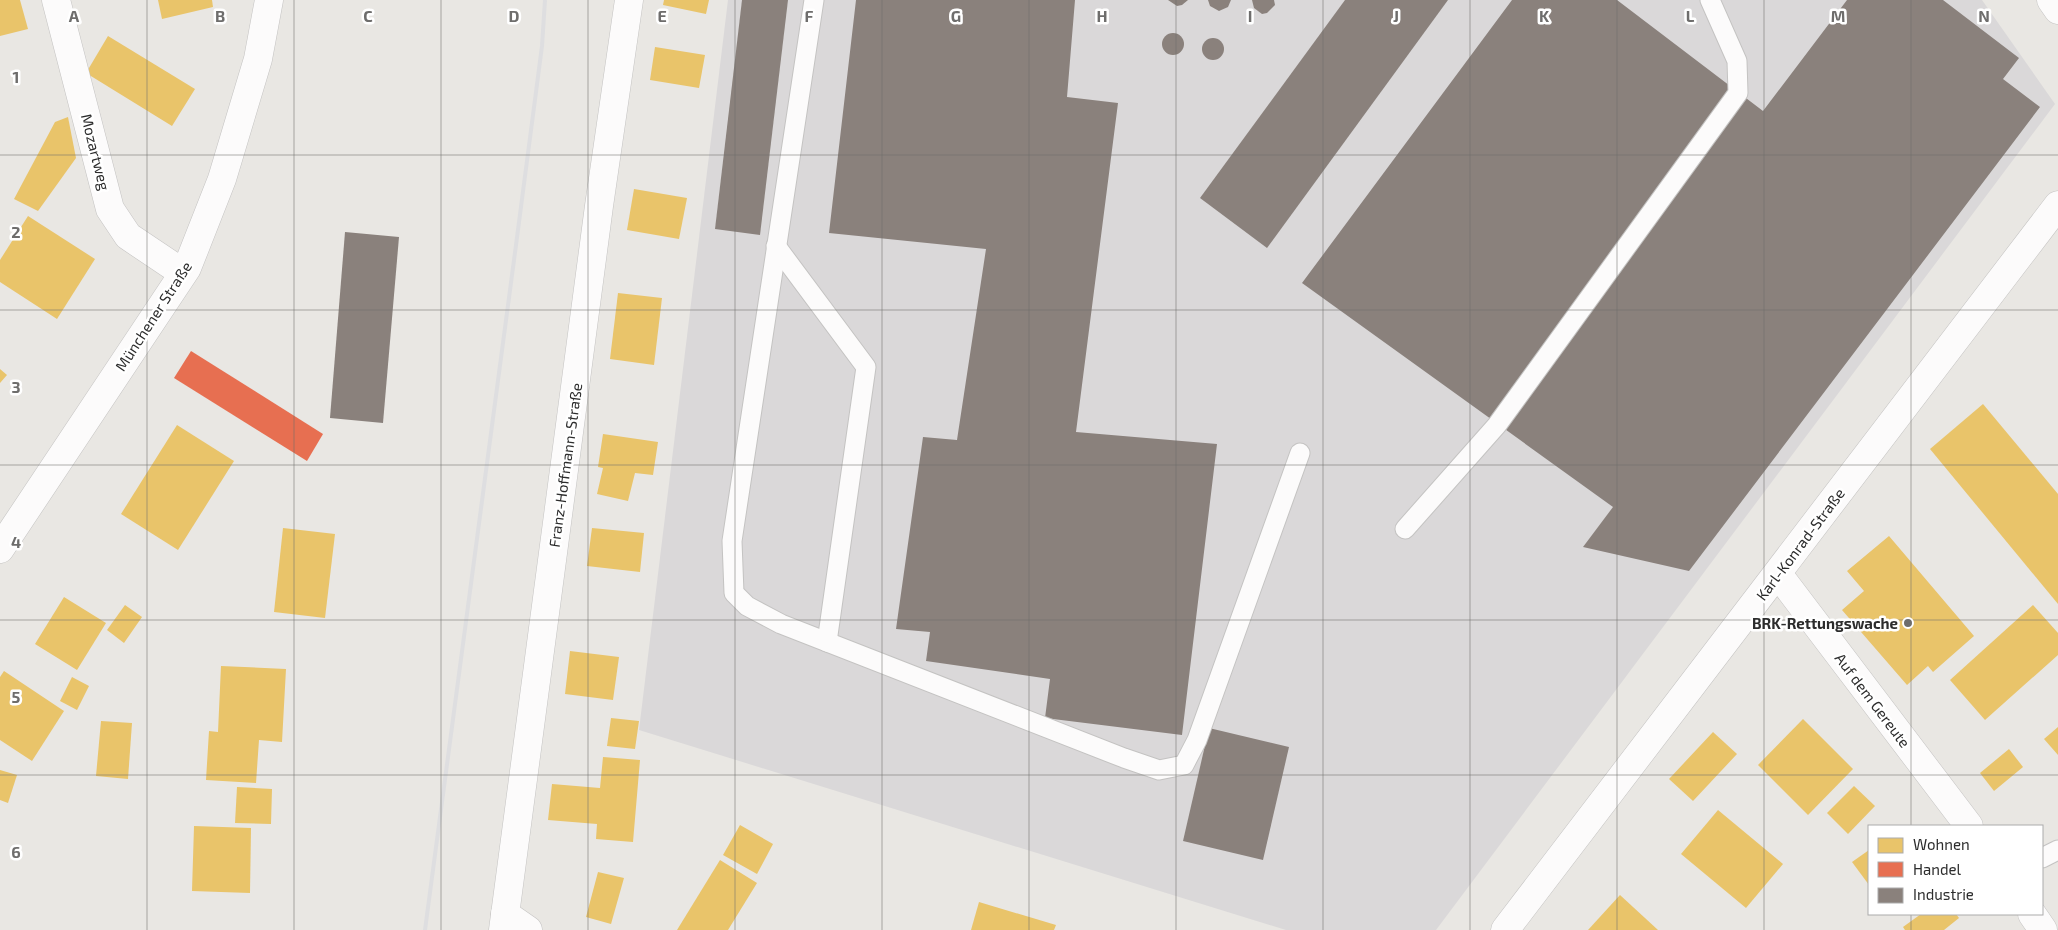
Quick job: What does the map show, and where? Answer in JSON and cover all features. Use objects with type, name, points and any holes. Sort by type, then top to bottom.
[{"type":"street","name":"Mozartweg","points":[[56,0],[110,209],[128,236],[183,273]]},
{"type":"street","name":"Münchener Straße","points":[[0,549],[183,273],[222,179],[258,59],[269,0]]},
{"type":"street","name":"Franz-Hoffmann-Straße","points":[[504,922],[598,216],[629,0]]},
{"type":"street","points":[[2050,0],[2058,10]]},
{"type":"street","name":"Karl-Konrad-Straße","points":[[1505,930],[2058,205]]},
{"type":"street","name":"Auf dem Gereute","points":[[1778,574],[1968,825]]},
{"type":"street","points":[[2033,915],[2043,930]]},
{"type":"street","points":[[504,922],[528,930]]},
{"type":"lane","points":[[814,0],[732,541],[734,593],[747,606],[780,624],[1159,770],[1184,765],[1197,740],[1300,453]]},
{"type":"lane","points":[[1405,529],[1496,424],[1738,93],[1738,61],[1710,0]]},
{"type":"lane","points":[[776,246],[866,368],[827,642]]},
{"type":"lane","points":[[2043,858],[2058,850]]},
{"type":"shaded area","points":[[728,0],[1982,0],[2055,104],[1436,930],[1286,930],[639,730]]},
{"type":"building: Wohnen","points":[[0,0],[20,0],[28,29],[0,36]]},
{"type":"building: Wohnen","points":[[158,0],[212,0],[213,7],[162,19]]},
{"type":"building: Wohnen","points":[[664,0],[709,0],[706,14],[663,5]]},
{"type":"building: Wohnen","points":[[108,36],[195,89],[172,126],[86,73]]},
{"type":"building: Wohnen","points":[[655,47],[705,55],[699,88],[650,80]]},
{"type":"building: Wohnen","points":[[68,117],[76,158],[38,211],[14,199],[55,122]]},
{"type":"building: Wohnen","points":[[634,189],[687,198],[679,239],[627,230]]},
{"type":"building: Wohnen","points":[[28,216],[95,259],[57,319],[0,282],[0,260]]},
{"type":"building: Wohnen","points":[[618,293],[662,298],[654,365],[610,359]]},
{"type":"building: Wohnen","points":[[0,369],[7,375],[0,383]]},
{"type":"building: Wohnen","points":[[1983,404],[2058,494],[2058,604],[1930,449]]},
{"type":"building: Wohnen","points":[[177,425],[234,461],[178,550],[121,514]]},
{"type":"building: Wohnen","points":[[603,434],[658,442],[653,475],[635,473],[628,501],[597,494],[603,468],[598,467]]},
{"type":"building: Wohnen","points":[[283,528],[335,534],[325,618],[274,612]]},
{"type":"building: Wohnen","points":[[592,528],[644,533],[640,572],[587,566]]},
{"type":"building: Wohnen","name":"BRK-Rettungswache","points":[[1889,536],[1974,636],[1933,672],[1928,666],[1907,685],[1842,610],[1864,591],[1847,571]]},
{"type":"building: Wohnen","points":[[64,597],[106,623],[77,670],[35,644]]},
{"type":"building: Wohnen","points":[[125,605],[142,617],[124,643],[107,630]]},
{"type":"building: Wohnen","points":[[2033,605],[2058,633],[2058,655],[1985,720],[1950,680]]},
{"type":"building: Wohnen","points":[[570,651],[619,657],[613,700],[565,694]]},
{"type":"building: Wohnen","points":[[221,666],[286,669],[282,742],[259,740],[256,783],[206,780],[209,731],[218,732]]},
{"type":"building: Wohnen","points":[[4,671],[64,711],[32,761],[0,740],[0,677]]},
{"type":"building: Wohnen","points":[[72,677],[89,686],[77,710],[60,701]]},
{"type":"building: Wohnen","points":[[611,718],[639,721],[635,749],[607,746]]},
{"type":"building: Wohnen","points":[[1803,719],[1853,769],[1808,815],[1758,765]]},
{"type":"building: Wohnen","points":[[101,721],[132,723],[128,779],[96,776]]},
{"type":"building: Wohnen","points":[[2058,727],[2058,755],[2044,739]]},
{"type":"building: Wohnen","points":[[1713,732],[1737,754],[1693,801],[1669,779]]},
{"type":"building: Wohnen","points":[[2009,749],[2023,767],[1994,791],[1980,773]]},
{"type":"building: Wohnen","points":[[603,757],[640,760],[633,842],[596,839],[597,824],[548,820],[552,784],[600,788]]},
{"type":"building: Wohnen","points":[[0,770],[17,775],[8,803],[0,800]]},
{"type":"building: Wohnen","points":[[1854,786],[1875,806],[1848,834],[1827,813]]},
{"type":"building: Wohnen","points":[[237,787],[272,789],[271,824],[235,823]]},
{"type":"building: Wohnen","points":[[1718,810],[1783,864],[1746,908],[1681,854]]},
{"type":"building: Wohnen","points":[[740,825],[773,844],[757,874],[723,855]]},
{"type":"building: Wohnen","points":[[194,826],[251,828],[250,893],[192,891]]},
{"type":"building: Wohnen","points":[[1868,851],[1868,884],[1852,862]]},
{"type":"building: Wohnen","points":[[720,860],[757,883],[728,930],[677,930]]},
{"type":"building: Wohnen","points":[[598,872],[624,878],[611,924],[586,917]]},
{"type":"building: Wohnen","points":[[1620,895],[1658,930],[1588,930]]},
{"type":"building: Wohnen","points":[[979,902],[1056,925],[1054,930],[971,930]]},
{"type":"building: Wohnen","points":[[1920,915],[1957,915],[1959,918],[1944,930],[1905,930],[1903,927]]},
{"type":"building: Handel","points":[[191,351],[323,434],[307,461],[174,378]]},
{"type":"building: Industrie","points":[[742,0],[788,0],[760,235],[715,229]]},
{"type":"building: Industrie","points":[[856,0],[1075,0],[1067,97],[1118,103],[1076,432],[1217,444],[1182,735],[1045,718],[1050,679],[926,661],[930,632],[896,629],[923,437],[957,440],[986,249],[829,233]]},
{"type":"building: Industrie","points":[[1168,0],[1188,0],[1182,5],[1177,6]]},
{"type":"building: Industrie","points":[[1208,0],[1231,0],[1228,7],[1219,11],[1210,6]]},
{"type":"building: Industrie","points":[[1252,0],[1274,0],[1275,5],[1267,13],[1262,14],[1254,8]]},
{"type":"building: Industrie","points":[[1345,0],[1448,0],[1267,248],[1200,198]]},
{"type":"building: Industrie","points":[[1512,0],[1617,0],[1763,111],[1847,0],[1943,0],[2019,58],[2003,79],[2040,107],[1689,571],[1583,547],[1613,507],[1302,283]]},
{"type":"building: Industrie","points":[[1173,33],[1181,36],[1184,44],[1181,52],[1173,55],[1165,52],[1162,44],[1165,36]]},
{"type":"building: Industrie","points":[[1213,38],[1221,41],[1224,49],[1221,57],[1213,60],[1205,57],[1202,49],[1205,41]]},
{"type":"building: Industrie","points":[[345,232],[399,237],[383,423],[330,418]]},
{"type":"building: Industrie","points":[[1209,728],[1289,747],[1263,860],[1183,841]]},
{"type":"railway","points":[[425,930],[542,46],[545,0]]},
{"type":"place","name":"BRK-Rettungswache","points":[[1908,623]]}]
